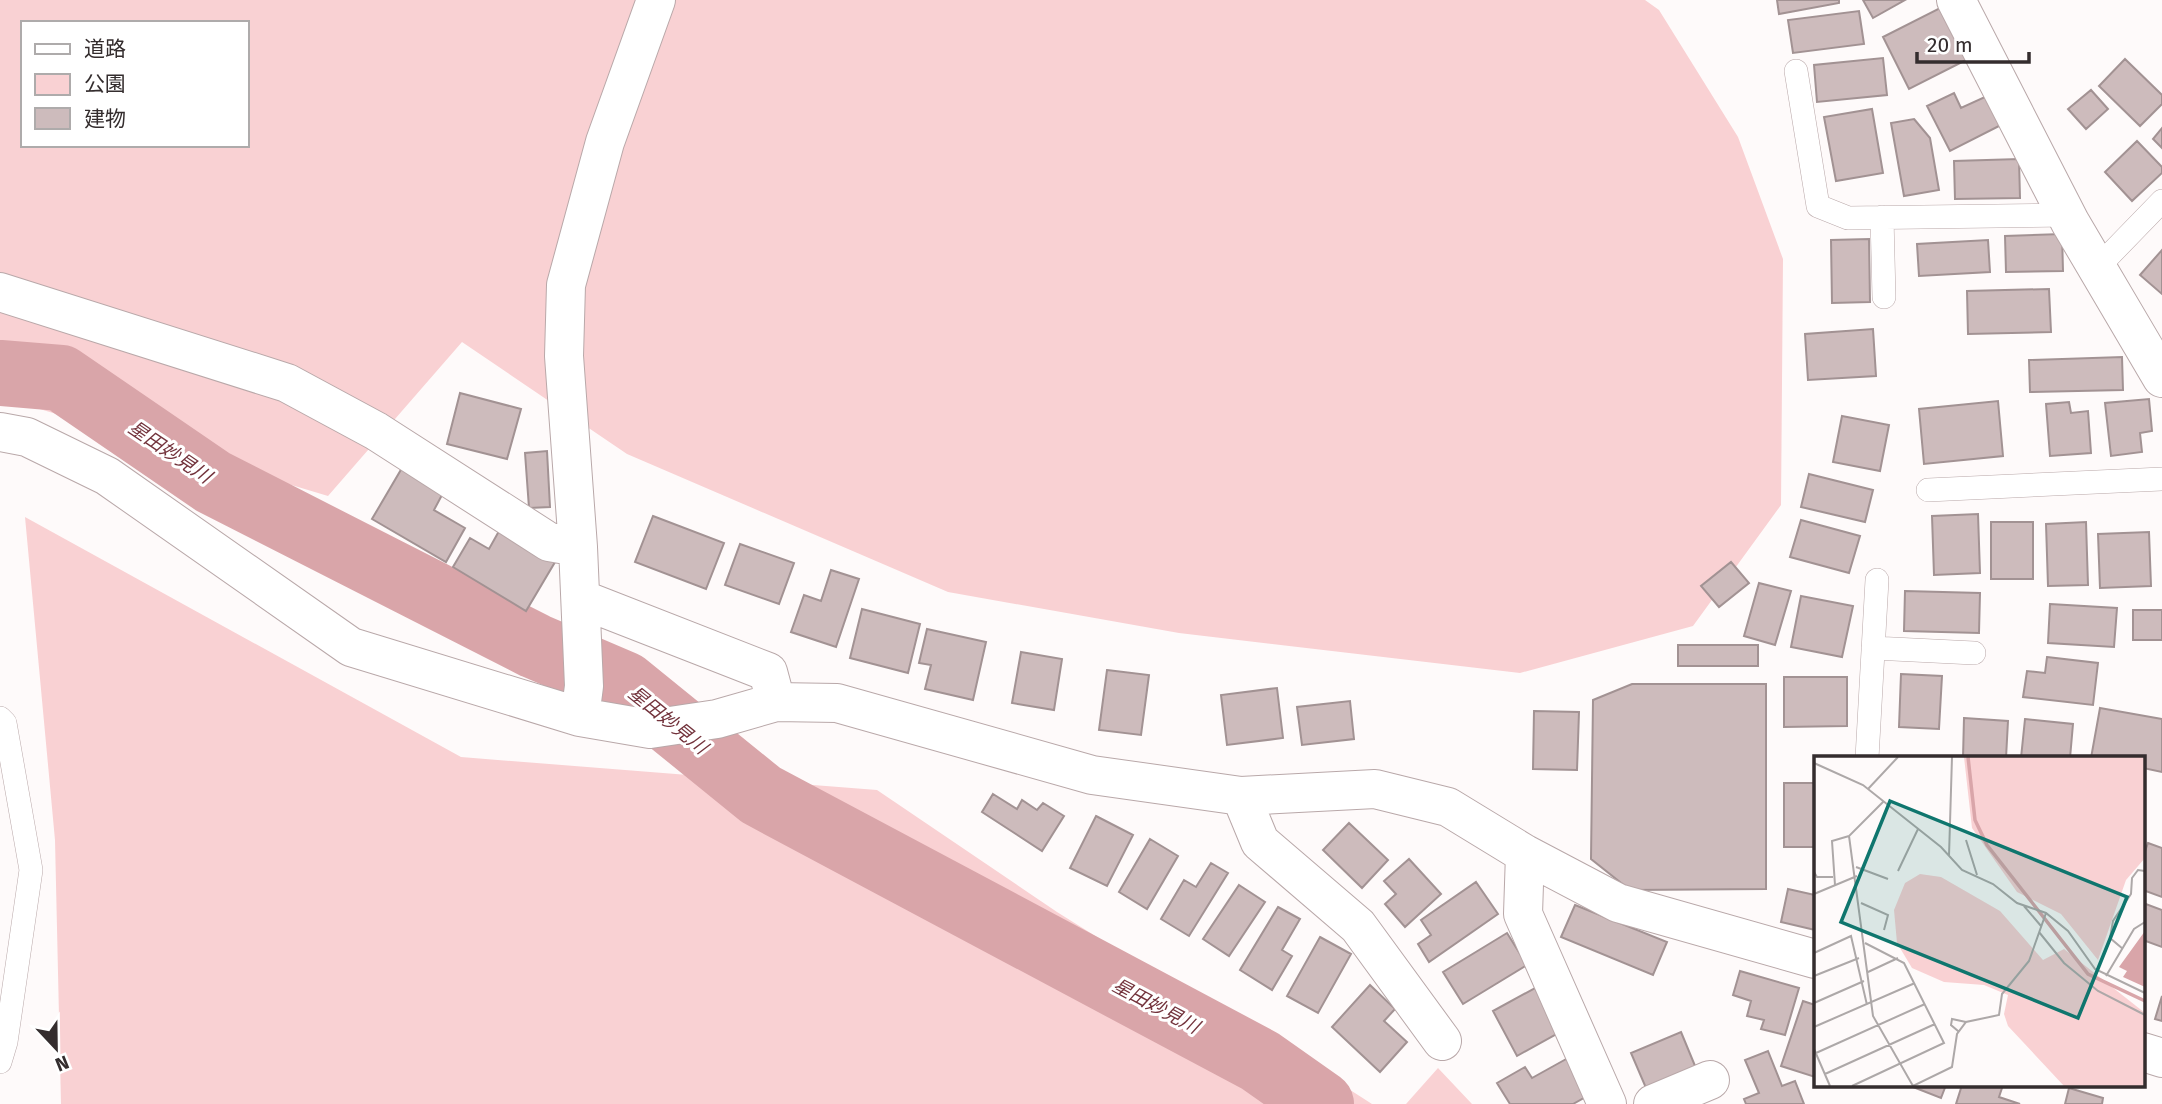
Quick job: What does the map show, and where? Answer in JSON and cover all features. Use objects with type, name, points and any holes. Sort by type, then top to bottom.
[{"type":"street","points":[[582,701],[579,547],[564,356],[566,285],[605,142],[656,0]]},
{"type":"street","points":[[1956,0],[2067,215],[2162,378]]},
{"type":"street","points":[[0,292],[287,383],[376,431],[549,542],[579,547]]},
{"type":"street","points":[[0,432],[27,437],[107,476],[351,647],[582,701],[650,729],[717,719],[776,702],[837,703],[1092,775],[1241,796],[1375,789],[1448,807],[1525,854],[1618,903],[1814,960]]},
{"type":"street","points":[[582,616],[768,672],[776,702]]},
{"type":"street","points":[[1241,796],[1260,842],[1358,926],[1442,1041]]},
{"type":"street","points":[[1525,854],[1523,914],[1607,1104]]},
{"type":"street","points":[[2144,1052],[2162,1058]]},
{"type":"street","points":[[1653,1104],[1710,1080]]},
{"type":"lane","points":[[1796,71],[1818,206],[1848,218],[2067,215]]},
{"type":"lane","points":[[2097,268],[2162,201]]},
{"type":"lane","points":[[1882,218],[1884,297]]},
{"type":"lane","points":[[1928,490],[2162,479]]},
{"type":"lane","points":[[1867,756],[1877,580]]},
{"type":"lane","points":[[1874,648],[1974,653]]},
{"type":"lane","points":[[0,718],[5,723],[31,870],[6,1042],[0,1062]]},
{"type":"green space","points":[[0,0],[1645,0],[1659,10],[1738,137],[1783,259],[1781,505],[1693,626],[1520,673],[1179,633],[948,592],[627,454],[462,342],[328,496],[0,397]]},
{"type":"green space","points":[[25,517],[461,757],[877,790],[1057,912],[1372,1104],[61,1104],[55,840]]},
{"type":"green space","points":[[1438,1068],[1472,1104],[1406,1104]]},
{"type":"building","points":[[1777,0],[1839,0],[1839,3],[1779,14]]},
{"type":"building","points":[[1863,0],[1905,0],[1873,18]]},
{"type":"building","points":[[1944,6],[1970,58],[1909,89],[1883,37]]},
{"type":"building","points":[[1859,11],[1864,44],[1793,53],[1788,20]]},
{"type":"building","points":[[1883,58],[1887,95],[1817,102],[1814,65]]},
{"type":"building","points":[[2125,59],[2162,95],[2162,104],[2140,126],[2099,86]]},
{"type":"building","points":[[2091,90],[2108,109],[2086,129],[2068,109]]},
{"type":"building","points":[[1954,93],[1961,108],[1987,96],[2001,125],[1950,151],[1927,106]]},
{"type":"building","points":[[1872,109],[1883,173],[1836,181],[1824,117]]},
{"type":"building","points":[[1914,119],[1930,138],[1939,190],[1904,196],[1891,123]]},
{"type":"building","points":[[2162,128],[2162,148],[2153,139]]},
{"type":"building","points":[[2137,141],[2162,167],[2162,173],[2132,201],[2105,172]]},
{"type":"building","points":[[2019,159],[2020,198],[1955,199],[1954,161]]},
{"type":"building","points":[[2062,234],[2063,271],[2006,272],[2005,236]]},
{"type":"building","points":[[1869,239],[1870,302],[1832,303],[1831,240]]},
{"type":"building","points":[[1988,240],[1990,272],[1919,276],[1917,244]]},
{"type":"building","points":[[2162,250],[2162,294],[2140,275]]},
{"type":"building","points":[[2049,289],[2051,332],[1968,334],[1967,291]]},
{"type":"building","points":[[1873,329],[1876,376],[1808,380],[1805,334]]},
{"type":"building","points":[[2122,357],[2123,390],[2030,392],[2029,360]]},
{"type":"building","points":[[460,393],[521,409],[507,459],[447,444]]},
{"type":"building","points":[[2149,399],[2152,431],[2140,433],[2142,452],[2111,456],[2105,403]]},
{"type":"building","points":[[1998,401],[2003,456],[1924,464],[1919,409]]},
{"type":"building","points":[[2069,402],[2071,413],[2088,411],[2091,453],[2050,456],[2046,404]]},
{"type":"building","points":[[1842,416],[1889,425],[1880,471],[1833,462]]},
{"type":"building","points":[[547,451],[550,507],[529,508],[525,453]]},
{"type":"building","points":[[402,468],[443,493],[434,510],[465,528],[446,562],[372,519]]},
{"type":"building","points":[[1809,474],[1873,490],[1865,522],[1801,507]]},
{"type":"building","points":[[1978,514],[1980,573],[1934,575],[1932,516]]},
{"type":"building","points":[[653,516],[724,543],[706,589],[635,562]]},
{"type":"building","points":[[1801,520],[1860,536],[1849,573],[1790,557]]},
{"type":"building","points":[[1991,522],[2033,522],[2033,579],[1991,579]]},
{"type":"building","points":[[2086,522],[2088,585],[2048,586],[2046,524]]},
{"type":"building","points":[[503,524],[558,557],[526,611],[453,567],[470,538],[489,549]]},
{"type":"building","points":[[2149,532],[2151,586],[2100,588],[2098,534]]},
{"type":"building","points":[[740,544],[794,563],[779,604],[725,585]]},
{"type":"building","points":[[1731,562],[1749,583],[1719,607],[1701,586]]},
{"type":"building","points":[[831,570],[859,579],[836,647],[791,632],[804,595],[821,601]]},
{"type":"building","points":[[1759,583],[1791,591],[1775,645],[1744,636]]},
{"type":"building","points":[[1905,591],[1980,593],[1979,633],[1904,631]]},
{"type":"building","points":[[1801,596],[1853,606],[1842,657],[1791,647]]},
{"type":"building","points":[[2050,604],[2117,608],[2114,647],[2048,643]]},
{"type":"building","points":[[862,609],[920,624],[908,673],[850,658]]},
{"type":"building","points":[[2133,610],[2162,610],[2162,640],[2133,640]]},
{"type":"building","points":[[927,629],[986,642],[973,700],[925,689],[931,665],[919,663]]},
{"type":"building","points":[[1678,645],[1758,645],[1758,666],[1678,666]]},
{"type":"building","points":[[1021,652],[1062,659],[1054,710],[1012,703]]},
{"type":"building","points":[[2047,657],[2098,663],[2093,705],[2023,697],[2027,671],[2045,673]]},
{"type":"building","points":[[1107,670],[1149,675],[1141,735],[1099,730]]},
{"type":"building","points":[[1901,674],[1942,676],[1939,729],[1899,727]]},
{"type":"building","points":[[1784,677],[1847,677],[1847,726],[1784,727]]},
{"type":"building","points":[[1632,684],[1766,684],[1766,889],[1630,890],[1591,859],[1593,700]]},
{"type":"building","points":[[1277,688],[1283,738],[1227,745],[1221,695]]},
{"type":"building","points":[[1350,701],[1354,739],[1302,745],[1297,707]]},
{"type":"building","points":[[2100,708],[2162,719],[2162,772],[2144,768],[2144,756],[2091,756]]},
{"type":"building","points":[[1534,711],[1579,712],[1577,770],[1533,769]]},
{"type":"building","points":[[1964,718],[2008,721],[2006,756],[1963,756]]},
{"type":"building","points":[[2025,719],[2073,724],[2070,756],[2021,756]]},
{"type":"building","points":[[1784,783],[1814,783],[1814,847],[1784,847]]},
{"type":"building","points":[[993,794],[1017,809],[1022,800],[1037,810],[1043,803],[1064,816],[1042,851],[982,812]]},
{"type":"building","points":[[1096,816],[1133,835],[1107,886],[1070,868]]},
{"type":"building","points":[[1349,823],[1388,860],[1362,888],[1323,850]]},
{"type":"building","points":[[1150,839],[1178,856],[1147,909],[1119,892]]},
{"type":"building","points":[[2148,843],[2162,848],[2162,897],[2144,890],[2144,854]]},
{"type":"building","points":[[1409,859],[1441,894],[1405,927],[1385,904],[1396,894],[1384,881]]},
{"type":"building","points":[[1211,863],[1228,873],[1189,936],[1161,919],[1184,880],[1196,887]]},
{"type":"building","points":[[1476,882],[1498,914],[1429,962],[1418,944],[1431,935],[1421,920]]},
{"type":"building","points":[[1239,885],[1265,902],[1229,956],[1203,939]]},
{"type":"building","points":[[1788,889],[1814,895],[1814,930],[1781,922]]},
{"type":"building","points":[[2144,903],[2162,910],[2162,947],[2144,940]]},
{"type":"building","points":[[1575,905],[1667,942],[1653,975],[1561,937]]},
{"type":"building","points":[[1278,907],[1300,919],[1282,950],[1292,956],[1272,990],[1240,970]]},
{"type":"building","points":[[1507,933],[1527,965],[1463,1004],[1443,972]]},
{"type":"building","points":[[1320,937],[1351,954],[1318,1013],[1287,996]]},
{"type":"building","points":[[1740,971],[1799,988],[1785,1035],[1761,1029],[1764,1020],[1747,1016],[1751,1001],[1733,995]]},
{"type":"building","points":[[1370,985],[1395,1009],[1384,1021],[1407,1042],[1380,1072],[1332,1027]]},
{"type":"building","points":[[1535,988],[1560,1032],[1517,1056],[1493,1011]]},
{"type":"building","points":[[2162,996],[2162,1021],[2155,1019]]},
{"type":"building","points":[[1803,1001],[1814,1005],[1814,1077],[1781,1066]]},
{"type":"building","points":[[1681,1032],[1698,1073],[1649,1095],[1631,1053]]},
{"type":"building","points":[[1768,1051],[1782,1086],[1795,1081],[1804,1104],[1746,1104],[1744,1099],[1759,1093],[1745,1060]]},
{"type":"building","points":[[1568,1058],[1589,1095],[1573,1104],[1510,1104],[1497,1083],[1525,1067],[1532,1078]]},
{"type":"building","points":[[1911,1086],[1946,1086],[1941,1098]]},
{"type":"building","points":[[1962,1086],[2003,1086],[1999,1097],[2020,1104],[1956,1104]]},
{"type":"building","points":[[2069,1088],[2103,1098],[2102,1104],[2065,1104]]},
{"type":"waterway","name":"星田妙見川","points":[[0,373],[61,378],[213,482],[535,646],[624,684],[761,795],[1260,1061],[1321,1104]]}]
